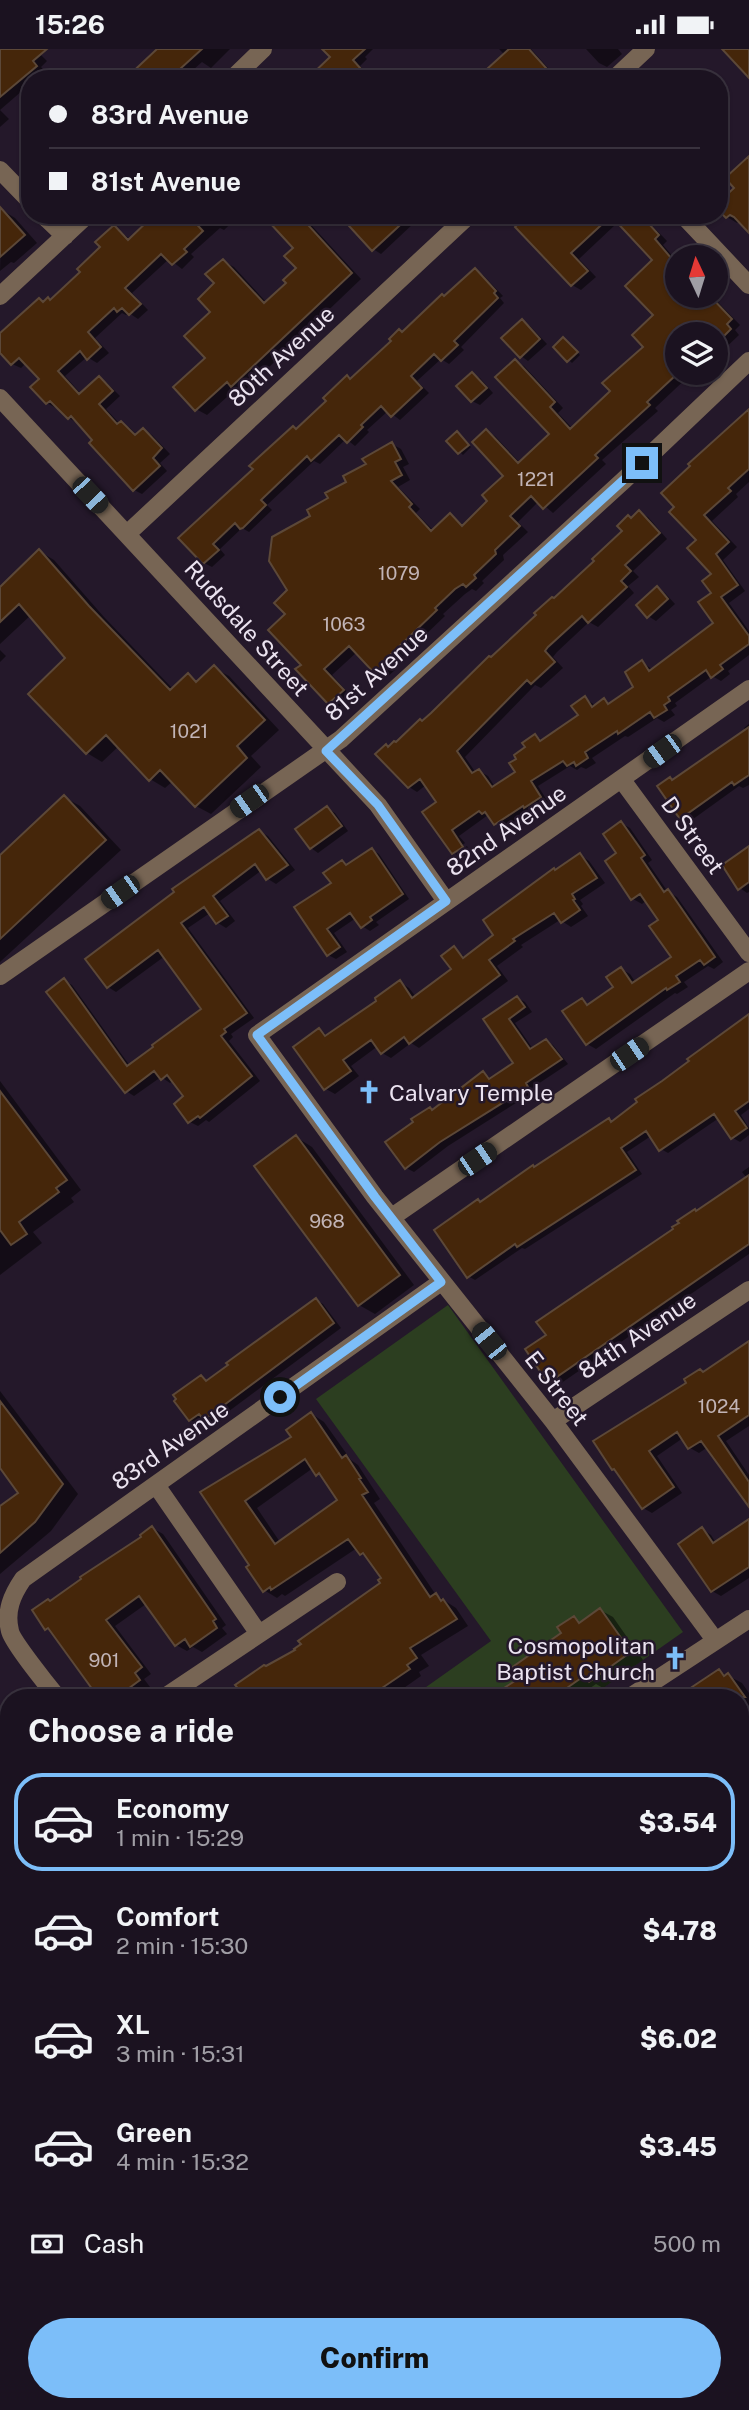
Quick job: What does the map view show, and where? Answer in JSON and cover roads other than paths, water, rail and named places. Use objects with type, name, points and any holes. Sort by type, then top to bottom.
[{"type":"street","points":[[241,70],[263,49]]},
{"type":"street","points":[[624,70],[646,49]]},
{"type":"street","points":[[0,170],[21,192]]},
{"type":"street","points":[[52,224],[65,236]]},
{"type":"street","points":[[0,296],[78,224]]},
{"type":"street","name":"80th Avenue","points":[[127,534],[459,224]]},
{"type":"street","points":[[691,224],[749,285]]},
{"type":"street","name":"81st Avenue","points":[[0,976],[301,765],[326,751],[624,480],[749,361]]},
{"type":"street","name":"Rudsdale Street","points":[[0,398],[378,805],[446,901]]},
{"type":"street","name":"82nd Avenue","points":[[257,1035],[749,689]]},
{"type":"street","name":"D Street","points":[[622,780],[749,953]]},
{"type":"street","points":[[392,1217],[749,971]]},
{"type":"street","name":"E Street","points":[[257,1035],[375,1197],[553,1421],[715,1640]]},
{"type":"street","name":"83rd Avenue","points":[[51,1689],[10,1633],[9,1610],[13,1593],[23,1579],[441,1282]]},
{"type":"street","name":"84th Avenue","points":[[553,1421],[749,1290]]},
{"type":"street","points":[[156,1485],[258,1634]]},
{"type":"street","points":[[177,1689],[337,1582]]},
{"type":"street","points":[[642,1689],[749,1619]]},
{"type":"place","name":"Calvary Temple","points":[[369,1092]]},
{"type":"place","name":"Cosmopolitan Baptist Church","points":[[675,1658]]}]
